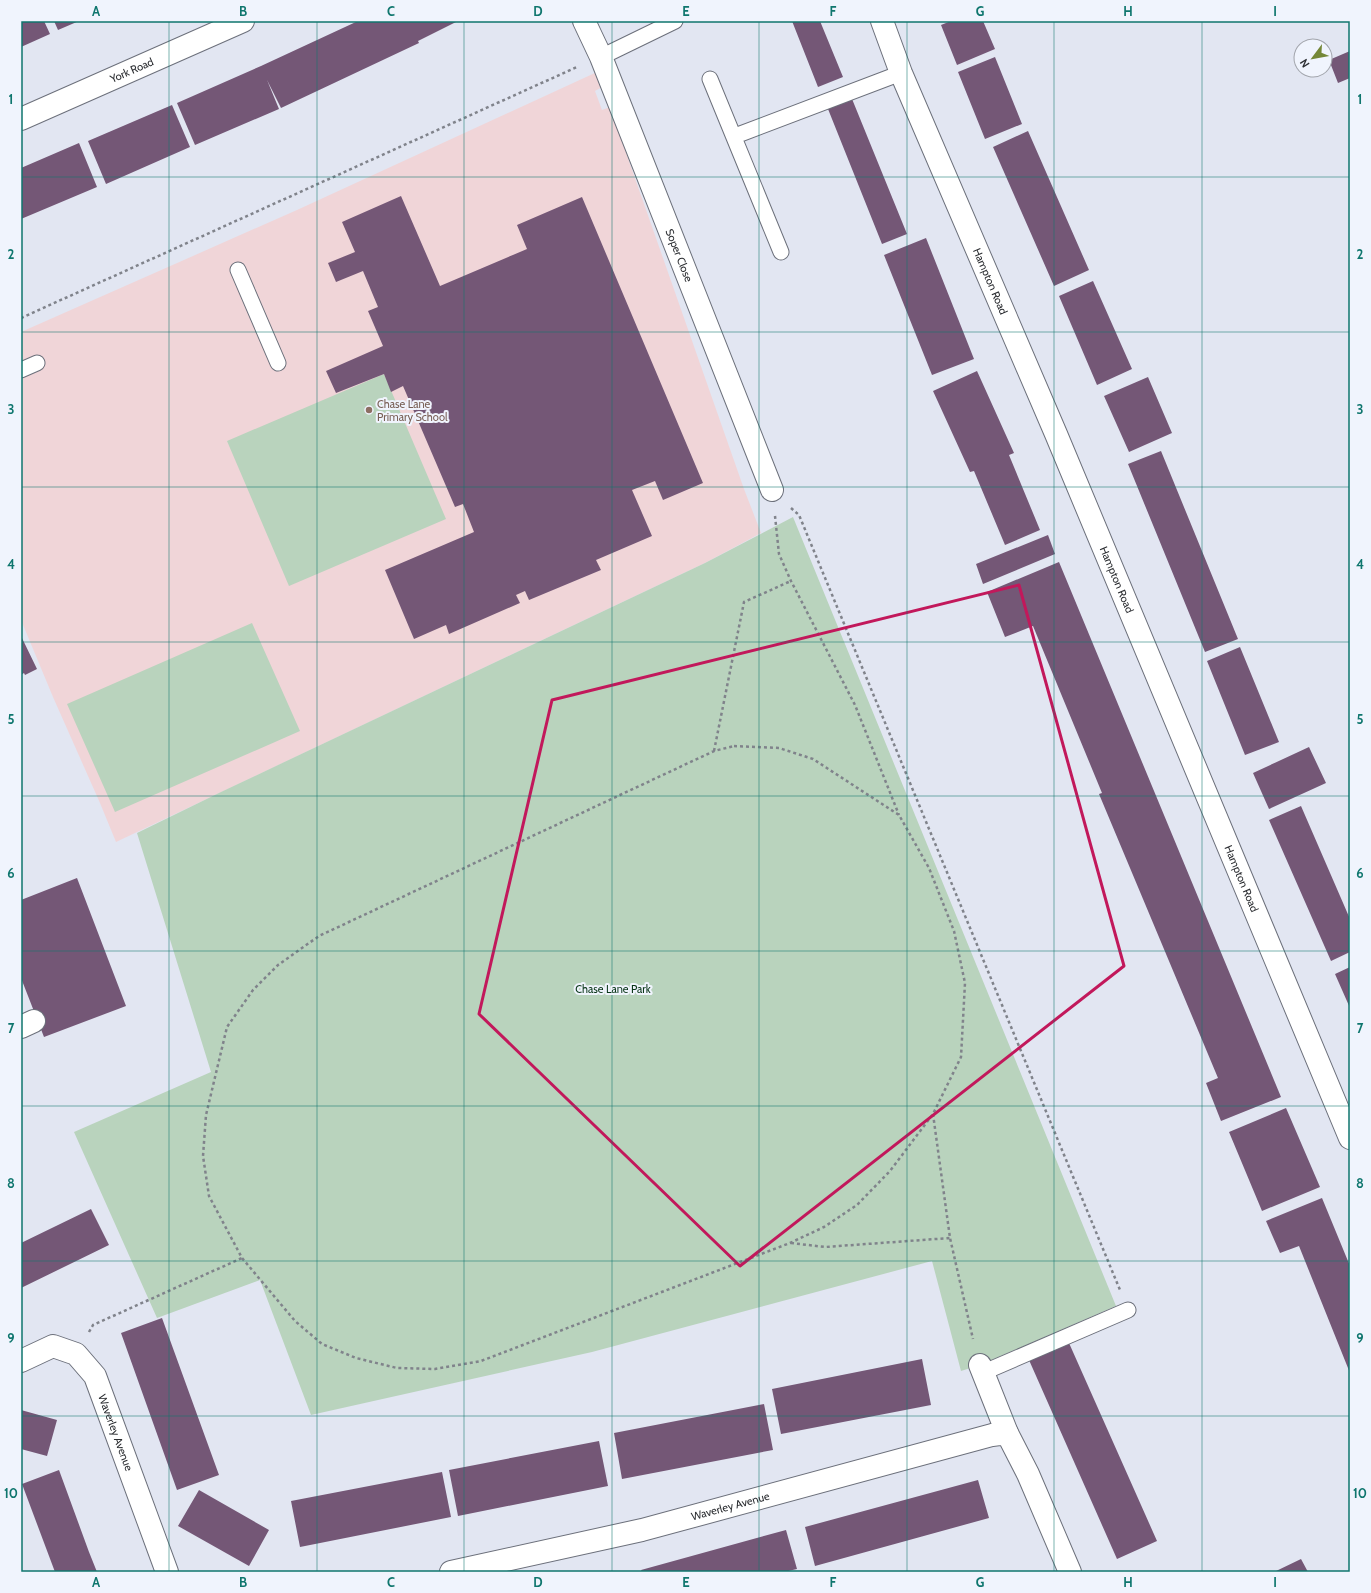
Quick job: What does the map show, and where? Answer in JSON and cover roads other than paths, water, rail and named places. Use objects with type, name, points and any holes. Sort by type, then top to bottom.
[{"type":"street","name":"York Road","points":[[21,119],[243,21]]},
{"type":"street","name":"Soper Close","points":[[584,21],[601,57],[772,490]]},
{"type":"street","name":"Hampton Road","points":[[882,21],[901,73],[1059,441],[1350,1138]]},
{"type":"street","name":"Waverley Avenue","points":[[21,1361],[52,1346],[76,1354],[95,1376],[167,1572]]},
{"type":"street","points":[[981,1369],[1007,1434],[1028,1474],[1070,1572]]},
{"type":"street","name":"Waverley Avenue","points":[[451,1572],[642,1530],[992,1435],[1007,1434]]},
{"type":"lane","points":[[601,57],[675,21]]},
{"type":"lane","points":[[735,136],[901,73]]},
{"type":"lane","points":[[710,79],[735,136],[781,252]]},
{"type":"lane","points":[[238,270],[278,362]]},
{"type":"lane","points":[[21,370],[37,363]]},
{"type":"lane","points":[[981,1369],[1128,1310]]},
{"type":"place","name":"Chase Lane Primary School","points":[[369,410]]},
{"type":"park label","name":"Chase Lane Park","points":[[613,989]]}]
